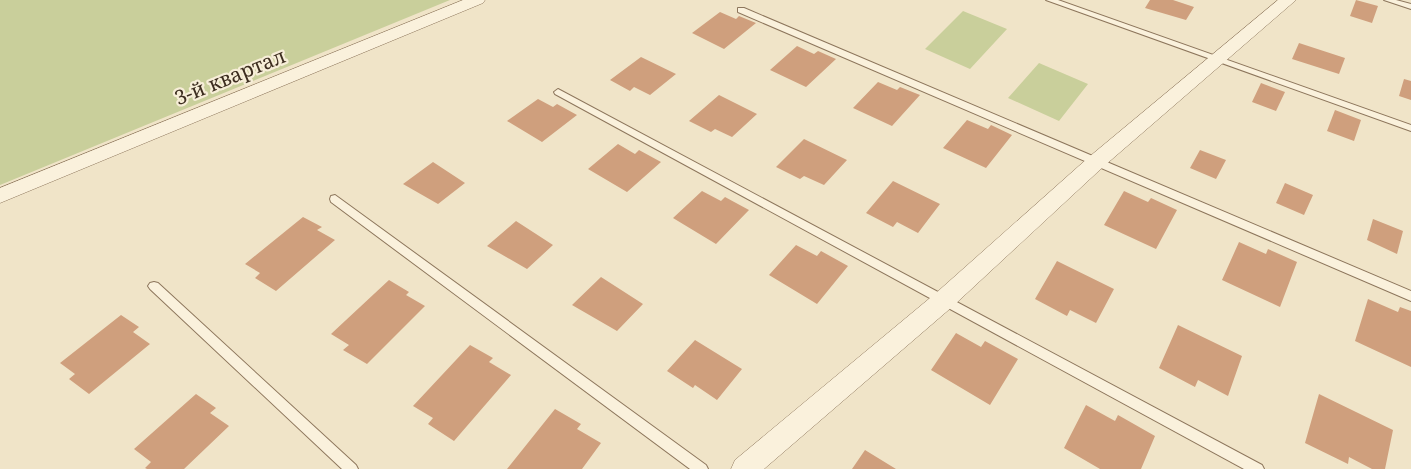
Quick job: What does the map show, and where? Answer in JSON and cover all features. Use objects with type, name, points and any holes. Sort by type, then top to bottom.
[{"type":"street","name":"3-й квартал","points":[[0,196],[477,0]]},
{"type":"street","points":[[744,469],[944,300],[1096,162],[1288,0]]},
{"type":"lane","points":[[1050,0],[1411,128]]},
{"type":"lane","points":[[1388,0],[1411,7]]},
{"type":"lane","points":[[741,10],[1411,296]]},
{"type":"lane","points":[[558,92],[1257,469]]},
{"type":"lane","points":[[335,199],[701,469]]},
{"type":"lane","points":[[154,286],[351,469]]},
{"type":"green space","points":[[0,0],[450,0],[0,185]]},
{"type":"green space","points":[[963,11],[1007,29],[970,69],[925,49]]},
{"type":"green space","points":[[1039,63],[1088,84],[1059,121],[1008,98]]},
{"type":"building","points":[[1150,0],[1173,0],[1194,7],[1186,20],[1145,8]]},
{"type":"building","points":[[1356,0],[1378,6],[1372,23],[1350,16]]},
{"type":"building","points":[[720,12],[736,19],[739,16],[756,23],[724,49],[692,33]]},
{"type":"building","points":[[1299,43],[1345,58],[1339,74],[1292,59]]},
{"type":"building","points":[[797,46],[814,54],[818,51],[836,59],[806,87],[770,70]]},
{"type":"building","points":[[641,57],[676,74],[650,95],[634,87],[630,91],[610,80]]},
{"type":"building","points":[[1404,79],[1411,81],[1411,100],[1399,96]]},
{"type":"building","points":[[878,82],[897,90],[900,87],[920,95],[892,126],[853,108]]},
{"type":"building","points":[[1261,83],[1285,92],[1276,111],[1252,102]]},
{"type":"building","points":[[719,95],[757,114],[732,137],[715,129],[711,132],[689,121]]},
{"type":"building","points":[[538,99],[553,107],[557,104],[577,115],[542,142],[507,121]]},
{"type":"building","points":[[1335,110],[1361,120],[1354,141],[1327,131]]},
{"type":"building","points":[[967,120],[988,129],[991,125],[1012,135],[986,168],[943,148]]},
{"type":"building","points":[[804,139],[847,160],[824,185],[804,176],[800,179],[776,167]]},
{"type":"building","points":[[618,144],[635,154],[639,150],[661,162],[627,192],[588,169]]},
{"type":"building","points":[[1200,150],[1226,160],[1216,179],[1190,168]]},
{"type":"building","points":[[433,162],[465,183],[438,204],[403,184]]},
{"type":"building","points":[[893,181],[940,204],[918,233],[897,222],[893,227],[866,213]]},
{"type":"building","points":[[1285,183],[1313,195],[1304,215],[1276,203]]},
{"type":"building","points":[[702,191],[721,201],[725,197],[749,210],[716,244],[673,218]]},
{"type":"building","points":[[1124,191],[1148,202],[1151,198],[1177,210],[1156,249],[1104,225]]},
{"type":"building","points":[[303,217],[322,227],[317,230],[335,240],[276,291],[255,278],[260,273],[245,264]]},
{"type":"building","points":[[1373,219],[1403,231],[1397,254],[1367,240]]},
{"type":"building","points":[[516,221],[553,245],[527,269],[487,246]]},
{"type":"building","points":[[1239,242],[1266,254],[1268,249],[1297,262],[1280,307],[1222,280]]},
{"type":"building","points":[[796,245],[817,256],[821,251],[848,266],[817,304],[769,275]]},
{"type":"building","points":[[1057,261],[1114,289],[1096,323],[1070,310],[1067,316],[1035,299]]},
{"type":"building","points":[[601,277],[643,304],[617,331],[572,305]]},
{"type":"building","points":[[389,280],[409,292],[406,295],[425,306],[367,364],[343,350],[349,345],[331,334]]},
{"type":"building","points":[[1368,299],[1398,312],[1400,307],[1411,311],[1411,367],[1355,341]]},
{"type":"building","points":[[121,315],[139,327],[133,332],[150,344],[89,394],[69,379],[75,374],[60,363]]},
{"type":"building","points":[[1178,325],[1242,356],[1228,396],[1198,380],[1195,387],[1159,368]]},
{"type":"building","points":[[956,333],[981,347],[985,341],[1018,359],[990,405],[931,370]]},
{"type":"building","points":[[695,340],[742,369],[717,400],[695,385],[693,388],[667,371]]},
{"type":"building","points":[[470,345],[493,358],[489,362],[511,375],[454,441],[428,424],[433,418],[413,406]]},
{"type":"building","points":[[196,394],[216,408],[210,413],[229,426],[184,469],[145,468],[151,462],[134,449]]},
{"type":"building","points":[[1319,394],[1393,430],[1385,469],[1372,469],[1349,457],[1348,464],[1305,443]]},
{"type":"building","points":[[1086,405],[1115,421],[1118,415],[1155,436],[1141,469],[1100,469],[1064,448]]},
{"type":"building","points":[[555,409],[581,424],[577,429],[601,443],[582,469],[507,469]]},
{"type":"building","points":[[865,450],[896,469],[852,469]]}]
